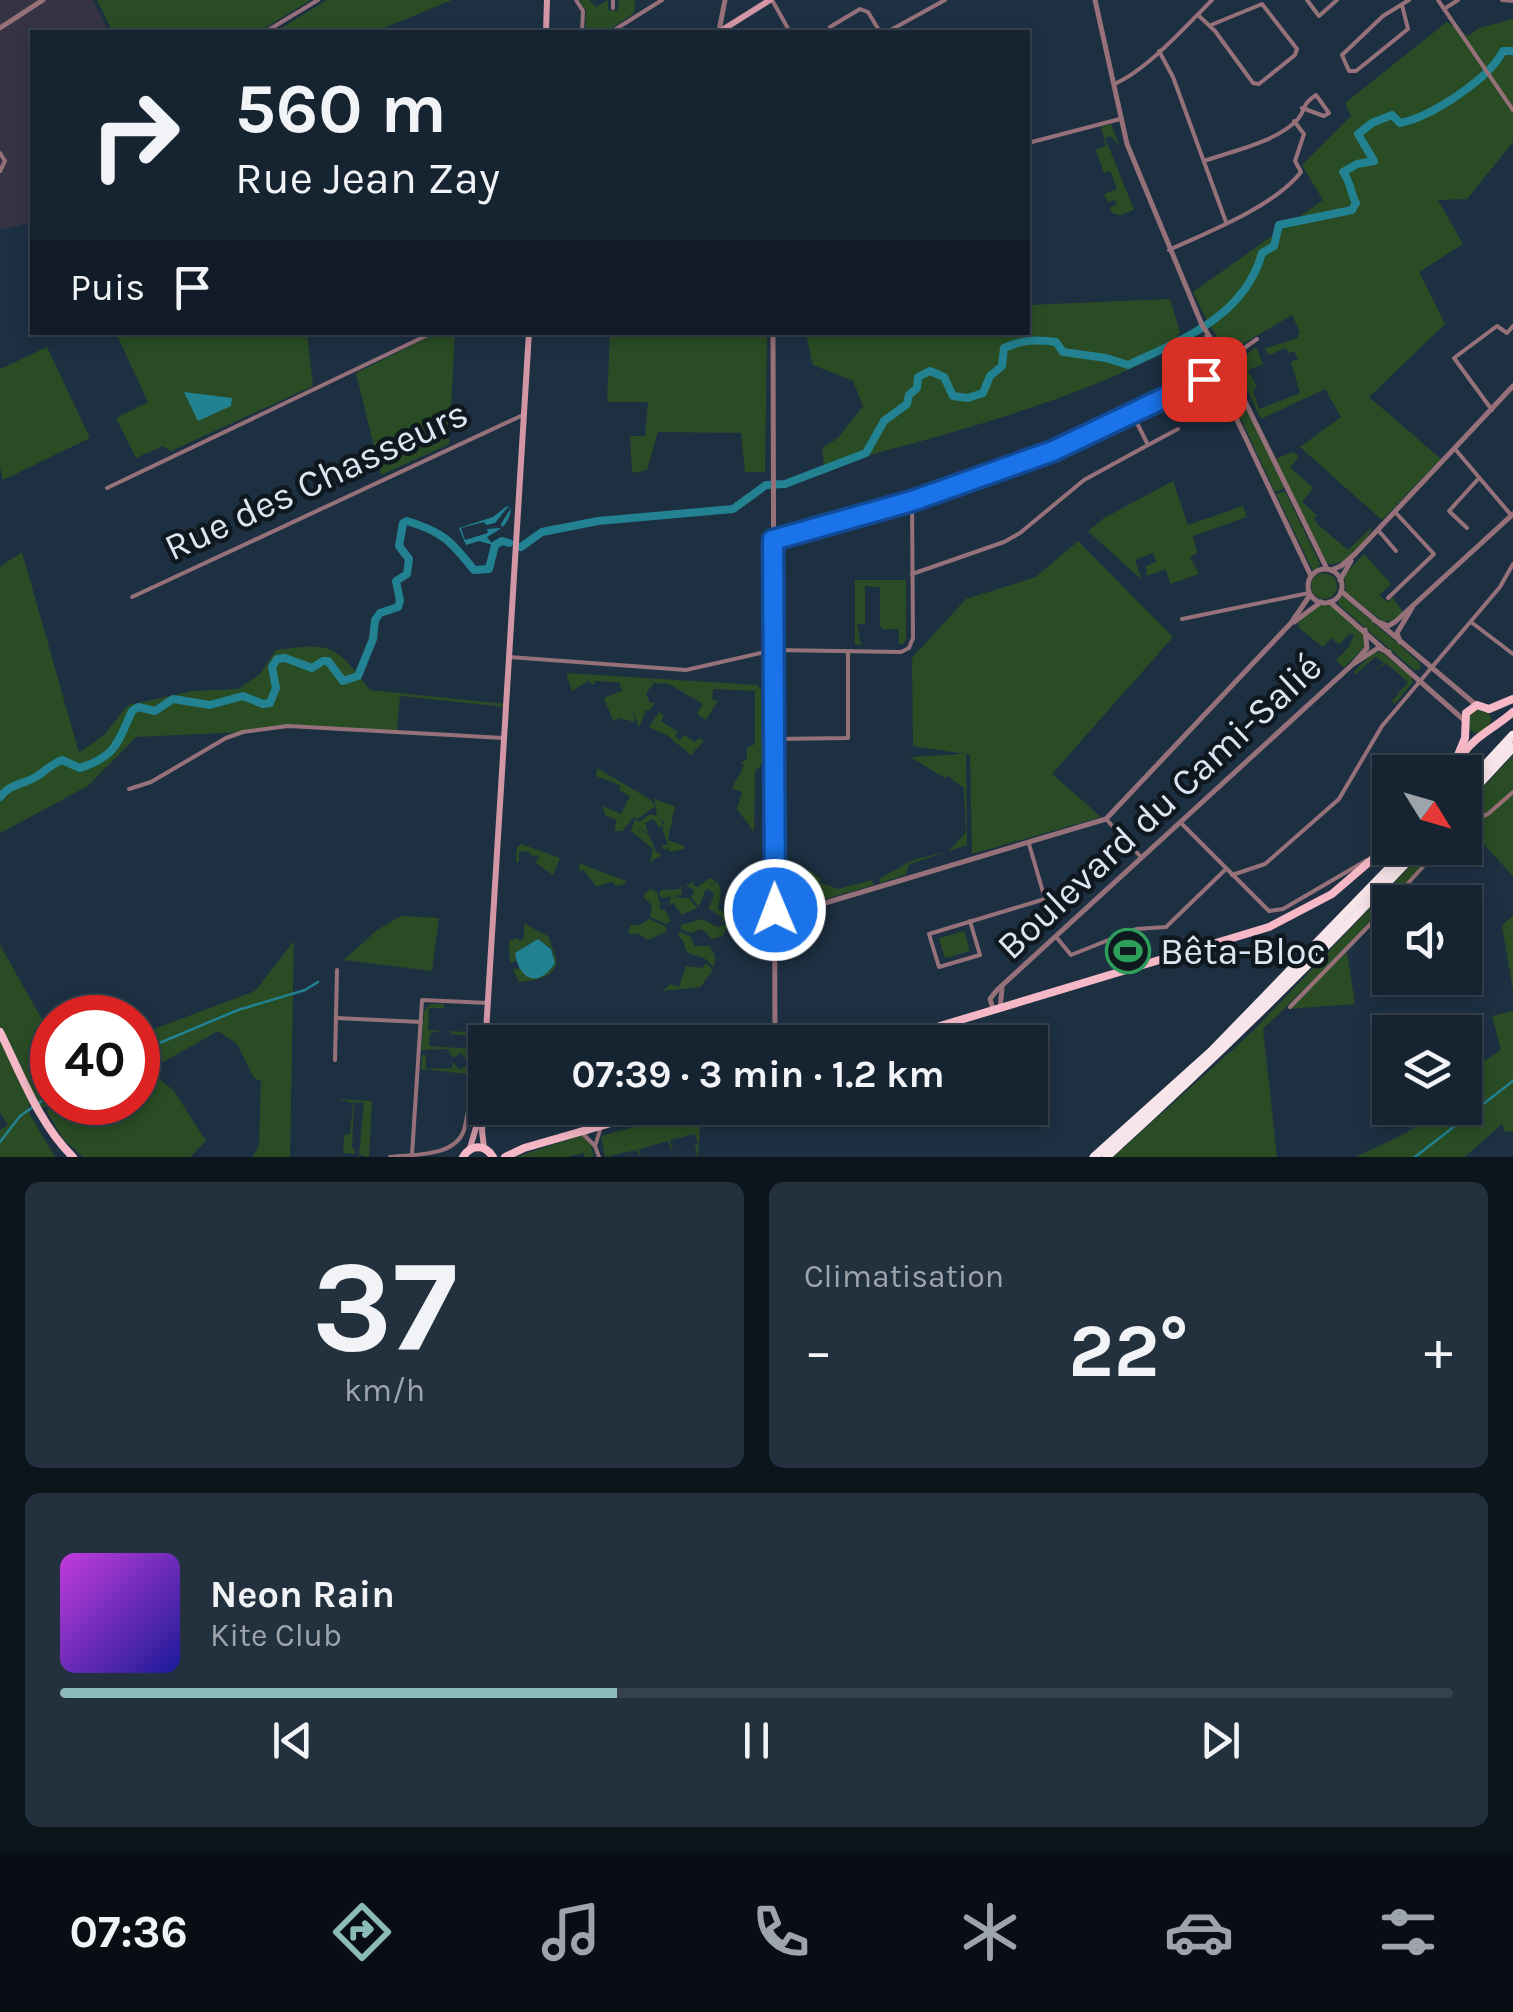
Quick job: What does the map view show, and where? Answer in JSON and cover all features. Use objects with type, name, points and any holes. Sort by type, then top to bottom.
[{"type":"highway","points":[[1482,769],[1513,735]]},
{"type":"highway","points":[[1482,781],[1513,747]]},
{"type":"highway","points":[[1094,1157],[1213,1050],[1392,865]]},
{"type":"highway","points":[[1106,1157],[1232,1042],[1404,865]]},
{"type":"main road","points":[[546,30],[548,0]]},
{"type":"main road","points":[[722,30],[771,0]]},
{"type":"main road","points":[[486,1025],[529,335]]},
{"type":"main road","points":[[1458,755],[1468,710],[1477,706],[1489,708],[1513,699]]},
{"type":"main road","points":[[1489,708],[1494,726]]},
{"type":"main road","points":[[1462,755],[1478,736],[1513,712]]},
{"type":"main road","points":[[1465,724],[1478,736]]},
{"type":"main road","points":[[934,1025],[1270,927],[1323,900],[1372,862]]},
{"type":"main road","points":[[942,1025],[997,1008]]},
{"type":"main road","points":[[0,1032],[40,1112],[74,1157]]},
{"type":"main road","points":[[463,1157],[477,1125]]},
{"type":"main road","points":[[485,1125],[489,1152]]},
{"type":"main road","points":[[470,1148],[489,1152],[524,1148],[605,1125]]},
{"type":"main road","points":[[505,1157],[524,1148]]},
{"type":"street","points":[[0,28],[42,0]]},
{"type":"street","points":[[267,30],[318,0]]},
{"type":"street","points":[[576,0],[583,11],[582,30]]},
{"type":"street","points":[[613,0],[613,8]]},
{"type":"street","points":[[640,0],[641,11]]},
{"type":"street","points":[[614,30],[662,0]]},
{"type":"street","points":[[719,30],[725,0]]},
{"type":"street","points":[[771,0],[789,30]]},
{"type":"street","points":[[930,0],[933,6]]},
{"type":"street","points":[[891,30],[945,0]]},
{"type":"street","points":[[1095,0],[1120,119],[1204,330],[1209,356],[1195,380]]},
{"type":"street","points":[[1114,84],[1124,80],[1212,0]]},
{"type":"street","points":[[1307,0],[1319,16],[1337,0]]},
{"type":"street","points":[[1402,5],[1408,29],[1356,71],[1350,71],[1342,55],[1383,16],[1409,0]]},
{"type":"street","points":[[1438,0],[1513,110]]},
{"type":"street","points":[[1444,9],[1458,0]]},
{"type":"street","points":[[1502,0],[1513,0]]},
{"type":"street","points":[[1198,15],[1210,25],[1252,83],[1259,84],[1295,55],[1296,49],[1260,2],[1210,25]]},
{"type":"street","points":[[829,30],[860,9],[868,12],[879,30]]},
{"type":"street","points":[[1159,50],[1173,77],[1226,222]]},
{"type":"street","points":[[1204,161],[1272,136],[1294,121],[1302,108],[1316,95],[1329,113],[1324,116],[1302,108]]},
{"type":"street","points":[[1030,142],[1120,119]]},
{"type":"street","points":[[1169,250],[1259,206],[1294,181],[1301,172],[1295,161],[1304,134],[1294,121]]},
{"type":"street","points":[[0,153],[5,160],[0,171]]},
{"type":"street","points":[[1492,410],[1454,358],[1497,326],[1507,333],[1513,326]]},
{"type":"street","points":[[1204,330],[1236,362]]},
{"type":"street","points":[[107,488],[428,335]]},
{"type":"street","points":[[773,335],[775,1025]]},
{"type":"street","points":[[1257,339],[1244,348],[1234,375],[1329,570],[1340,580]]},
{"type":"street","points":[[1209,356],[1244,348]]},
{"type":"street","points":[[1205,368],[1219,382],[1234,375]]},
{"type":"street","points":[[773,540],[912,501],[1053,451],[1195,380],[1211,378]]},
{"type":"street","points":[[1219,382],[1312,576]]},
{"type":"street","points":[[1297,593],[1312,576],[1341,566],[1355,554],[1513,386]]},
{"type":"street","points":[[1132,414],[1148,445]]},
{"type":"street","name":"Rue des Chasseurs","points":[[132,597],[523,415]]},
{"type":"street","points":[[912,574],[1004,542],[1084,480],[1178,430]]},
{"type":"street","points":[[1374,620],[1388,626],[1512,514],[1454,449]]},
{"type":"street","points":[[1467,528],[1449,511],[1479,478]]},
{"type":"street","points":[[510,657],[686,670],[774,650],[901,652],[909,648],[914,638],[912,501]]},
{"type":"street","points":[[1388,598],[1434,554],[1395,512]]},
{"type":"street","points":[[1378,530],[1396,552]]},
{"type":"street","points":[[1330,602],[1340,591],[1340,580],[1355,554]]},
{"type":"street","points":[[1232,875],[1265,864],[1339,798],[1382,726],[1472,622],[1513,564]]},
{"type":"street","points":[[775,918],[1106,819],[1291,623],[1310,594],[1308,585]]},
{"type":"street","points":[[1340,591],[1477,706]]},
{"type":"street","points":[[1182,618],[1243,608],[1297,593],[1310,594],[1320,602]]},
{"type":"street","points":[[1291,623],[1320,602],[1330,602],[1422,680],[1465,724]]},
{"type":"street","points":[[1401,644],[1397,633],[1413,606]]},
{"type":"street","points":[[1472,622],[1513,654]]},
{"type":"street","name":"Boulevard du Cami-Salié","points":[[997,1008],[992,996],[1353,664],[1366,648],[1366,630]]},
{"type":"street","name":"Boulevard du Cami-Salié","points":[[1353,664],[1378,648],[1392,654]]},
{"type":"street","points":[[774,739],[848,738],[848,652]]},
{"type":"street","points":[[130,789],[151,782],[205,748],[243,732],[288,726],[504,738]]},
{"type":"street","points":[[1482,817],[1513,792]]},
{"type":"street","points":[[1106,819],[1142,859]]},
{"type":"street","points":[[1181,823],[1262,907],[1276,912],[1356,864],[1372,859]]},
{"type":"street","points":[[970,921],[980,955],[939,967],[929,934],[970,921],[1045,899],[1029,844]]},
{"type":"street","points":[[1406,885],[1425,865]]},
{"type":"street","points":[[1056,938],[1071,955],[1136,928],[1166,926],[1226,869]]},
{"type":"street","points":[[1290,1006],[1372,922]]},
{"type":"street","points":[[335,1060],[337,970]]},
{"type":"street","name":"Boulevard du Cami-Salié","points":[[997,1008],[1002,988]]},
{"type":"street","points":[[412,1154],[422,1000],[488,1003]]},
{"type":"street","points":[[336,1018],[421,1022]]},
{"type":"street","points":[[390,1157],[438,1154],[453,1146],[463,1134],[468,1104]]},
{"type":"street","points":[[596,1146],[602,1126]]},
{"type":"street","points":[[581,1132],[596,1146],[599,1157]]},
{"type":"shaded area","points":[[0,0],[93,0],[108,30],[30,30],[30,222],[0,230]]},
{"type":"green space","points":[[97,0],[311,0],[261,30],[112,30]]},
{"type":"green space","points":[[327,0],[452,0],[379,30],[278,30]]},
{"type":"green space","points":[[579,0],[589,0],[596,7],[608,0],[608,10],[617,11],[619,0],[635,0],[634,13],[609,30],[585,30],[586,11]]},
{"type":"green space","points":[[1513,19],[1513,142],[1467,199],[1438,200],[1463,244],[1419,272],[1445,324],[1369,397],[1441,459],[1382,520],[1300,447],[1341,417],[1325,389],[1261,419],[1243,381],[1244,356],[1256,347],[1263,364],[1248,370],[1257,387],[1253,390],[1259,409],[1300,393],[1291,362],[1298,359],[1294,351],[1289,353],[1286,348],[1269,355],[1264,349],[1297,338],[1300,332],[1292,315],[1238,347],[1229,345],[1205,318],[1193,292],[1323,200],[1302,165],[1351,116],[1345,103],[1447,22],[1468,36],[1479,28]]},
{"type":"green space","points":[[1111,124],[1120,147],[1111,136],[1105,138],[1134,210],[1120,215],[1112,213],[1110,208],[1117,204],[1115,200],[1108,202],[1104,194],[1117,189],[1110,171],[1104,173],[1096,150],[1106,146],[1101,127]]},
{"type":"green space","points":[[1170,299],[1180,332],[1161,352],[1073,393],[1016,413],[824,466],[822,448],[838,438],[863,406],[853,381],[813,365],[806,335],[1030,335],[1030,305]]},
{"type":"green space","points":[[117,335],[307,335],[313,386],[171,451],[163,446],[136,458],[116,418],[148,402]]},
{"type":"green space","points":[[433,335],[455,335],[449,444],[381,475],[356,373]]},
{"type":"green space","points":[[610,335],[767,335],[765,472],[745,472],[741,433],[658,432],[647,470],[632,473],[630,436],[645,436],[648,402],[607,402]]},
{"type":"green space","points":[[47,347],[90,438],[3,480],[0,369]]},
{"type":"green space","points":[[1221,353],[1230,357],[1234,366],[1230,375],[1221,379],[1212,375],[1208,366],[1212,357]]},
{"type":"green space","points":[[1232,381],[1285,488],[1275,492],[1225,385]]},
{"type":"green space","points":[[1294,452],[1299,457],[1290,467],[1313,488],[1302,502],[1317,515],[1317,524],[1348,550],[1374,525],[1360,546],[1340,562],[1325,563],[1275,459]]},
{"type":"green space","points":[[1173,481],[1188,525],[1243,506],[1247,517],[1193,536],[1197,553],[1190,557],[1199,574],[1170,584],[1166,569],[1147,576],[1146,566],[1156,562],[1153,553],[1135,560],[1141,579],[1088,531],[1104,518]]},
{"type":"green space","points":[[1285,491],[1320,564],[1317,569],[1312,569],[1276,494]]},
{"type":"green space","points":[[1078,541],[1173,637],[1052,774],[1101,817],[972,854],[970,755],[966,754],[967,845],[949,851],[966,832],[964,788],[910,757],[965,754],[913,746],[912,658],[966,599],[1036,577]]},
{"type":"green space","points":[[22,552],[79,753],[104,735],[128,705],[194,691],[238,689],[260,674],[276,650],[331,650],[349,664],[370,690],[506,707],[400,696],[397,732],[288,726],[136,737],[88,786],[0,833],[0,567]]},
{"type":"green space","points":[[1364,554],[1391,584],[1379,595],[1387,602],[1392,597],[1404,613],[1395,620],[1384,622],[1346,592],[1344,575]]},
{"type":"green space","points":[[1324,573],[1333,577],[1337,586],[1333,595],[1324,599],[1315,595],[1311,586],[1315,577]]},
{"type":"green space","points":[[855,580],[906,580],[903,644],[899,644],[899,629],[880,626],[880,587],[865,586],[865,624],[857,624],[861,645],[855,644]]},
{"type":"green space","points":[[1340,597],[1420,663],[1420,669],[1414,670],[1338,604]]},
{"type":"green space","points":[[1315,606],[1332,606],[1364,633],[1366,645],[1344,668],[1336,660],[1354,636],[1350,633],[1339,645],[1331,638],[1323,647],[1299,628],[1298,623]]},
{"type":"green space","points":[[1381,652],[1411,676],[1413,682],[1395,704],[1392,701],[1408,682],[1386,663],[1375,671],[1384,662],[1375,657],[1354,672],[1372,654]]},
{"type":"green space","points":[[566,673],[757,685],[761,689],[762,765],[755,770],[754,832],[737,809],[742,792],[732,788],[744,766],[741,762],[747,760],[747,748],[755,744],[755,691],[713,689],[712,699],[718,701],[706,720],[697,714],[703,704],[669,684],[654,683],[646,693],[650,703],[655,703],[646,710],[639,727],[632,709],[635,722],[619,718],[613,721],[604,698],[622,691],[619,682],[595,681],[594,685],[588,681],[572,691]]},
{"type":"green space","points":[[1479,709],[1488,712],[1488,730],[1479,733],[1470,730],[1467,721],[1470,712]]},
{"type":"green space","points":[[659,712],[664,715],[661,721],[678,732],[675,736],[680,740],[684,735],[695,742],[699,738],[704,741],[691,755],[668,736],[649,727]]},
{"type":"green space","points":[[1513,755],[1513,876],[1482,842],[1482,789]]},
{"type":"green space","points":[[597,768],[655,806],[638,819],[634,817],[622,831],[614,831],[617,820],[605,815],[603,806],[621,814],[630,796],[619,790],[620,785],[596,776]]},
{"type":"green space","points":[[654,799],[675,806],[668,840],[684,849],[669,852],[668,846],[663,848],[668,844],[662,829],[664,822],[660,818],[663,825],[659,828],[654,819],[645,823],[648,833],[636,827],[649,835],[656,852],[662,855],[650,862],[653,849],[631,831],[635,819],[639,822],[650,814],[657,816]]},
{"type":"green space","points":[[521,844],[560,858],[553,875],[535,862],[538,855],[528,851],[519,852],[516,862],[517,847]]},
{"type":"green space","points":[[949,851],[910,864],[905,875],[880,883],[879,879],[913,860]]},
{"type":"green space","points":[[780,860],[782,896],[787,899],[799,895],[802,887],[796,876],[801,872],[806,876],[810,872],[807,868],[821,879],[819,882],[838,889],[872,880],[874,885],[785,911],[780,908]]},
{"type":"green space","points":[[579,863],[626,881],[625,884],[596,886],[584,870],[580,871]]},
{"type":"green space","points":[[1411,865],[1423,865],[1405,885],[1392,885]]},
{"type":"green space","points":[[710,878],[716,881],[709,885],[718,882],[721,891],[718,909],[729,915],[723,922],[709,909],[714,894],[709,889],[699,907],[691,898],[694,890],[683,883],[688,885],[695,880],[693,884],[697,887]]},
{"type":"green space","points":[[681,884],[682,894],[674,897],[689,898],[697,908],[682,915],[673,903],[669,905],[671,896],[659,895],[661,890],[680,889]]},
{"type":"green space","points":[[650,889],[657,892],[661,910],[671,921],[666,924],[650,917],[652,906],[643,896]]},
{"type":"green space","points":[[1372,906],[1372,922],[1263,1029],[1277,1157],[1113,1157],[1250,1034]]},
{"type":"green space","points":[[1513,915],[1513,990],[1502,926]]},
{"type":"green space","points":[[401,916],[439,918],[432,971],[344,960],[377,930]]},
{"type":"green space","points":[[649,919],[665,926],[667,931],[648,940],[628,933],[630,925],[640,925]]},
{"type":"green space","points":[[702,919],[717,927],[729,923],[723,936],[712,939],[702,929],[691,933],[681,929],[681,925]]},
{"type":"green space","points":[[524,923],[549,937],[556,962],[547,975],[519,982],[513,969],[555,963],[552,949],[538,939],[515,953],[516,961],[510,963],[509,941],[524,937]]},
{"type":"green space","points":[[964,931],[970,951],[945,958],[939,938]]},
{"type":"green space","points":[[680,932],[690,936],[695,946],[710,946],[715,956],[714,967],[704,958],[687,953],[677,935]]},
{"type":"green space","points":[[294,941],[290,1157],[253,1157],[259,1145],[261,1081],[254,1078],[237,1044],[218,1031],[160,1064],[160,1027],[255,991]]},
{"type":"green space","points":[[0,945],[30,998],[30,1125],[36,1125],[55,1157],[0,1157],[0,1130],[8,1125],[0,1112]]},
{"type":"green space","points":[[1347,952],[1355,1004],[1288,1009]]},
{"type":"green space","points":[[706,963],[713,970],[700,987],[662,991],[671,984],[679,987],[686,966],[703,968]]},
{"type":"green space","points":[[431,1004],[444,1004],[444,1008],[429,1008],[428,1030],[442,1031],[430,1033],[429,1046],[468,1049],[468,1062],[461,1053],[453,1058],[448,1049],[421,1050],[424,1011]]},
{"type":"green space","points":[[1513,1011],[1513,1131],[1505,1132],[1502,1124],[1465,1157],[1356,1157],[1418,1125],[1482,1125],[1482,1063],[1501,1050],[1492,1016]]},
{"type":"green space","points":[[422,1055],[426,1055],[426,1069],[452,1068],[452,1062],[460,1070],[468,1064],[468,1076],[421,1069]]},
{"type":"green space","points":[[160,1079],[174,1091],[206,1141],[190,1157],[83,1157],[63,1139],[55,1125],[160,1125]]},
{"type":"green space","points":[[337,1099],[372,1101],[369,1157],[359,1155],[364,1103],[354,1102],[355,1154],[343,1153],[344,1135],[350,1134],[353,1103]]},
{"type":"green space","points":[[640,1125],[700,1125],[698,1157],[695,1134],[670,1140],[674,1157],[668,1141],[639,1149],[641,1157],[636,1150],[605,1157],[601,1136]]},
{"type":"green space","points":[[588,1133],[594,1157],[585,1157],[584,1153],[516,1157]]},
{"type":"water","points":[[184,392],[232,398],[231,406],[198,421]]},
{"type":"water","points":[[507,506],[511,508],[506,523],[487,537],[493,545],[479,541],[466,545],[459,528],[493,517]]},
{"type":"water","points":[[538,939],[551,949],[555,963],[543,976],[530,978],[521,970],[515,953]]},
{"type":"pier","points":[[511,508],[502,528],[487,529],[488,533],[465,540],[461,528],[495,523]]},
{"type":"waterway","points":[[521,547],[542,532],[598,521],[733,509],[766,485],[785,484],[866,453],[884,421],[907,404],[909,395],[917,388],[918,377],[930,371],[944,377],[953,396],[968,398],[983,393],[990,376],[1002,366],[1004,348],[1017,343],[1056,342],[1063,352],[1128,365],[1169,346],[1209,323],[1241,294],[1262,253],[1274,246],[1279,225],[1352,210],[1356,203],[1343,172],[1374,161],[1358,134],[1392,115],[1400,123],[1443,105],[1472,85],[1503,51],[1513,51]]},
{"type":"waterway","points":[[0,797],[62,760],[80,768],[101,759],[114,747],[132,711],[138,707],[155,711],[173,699],[210,705],[243,696],[270,703],[276,688],[272,667],[277,659],[312,668],[328,661],[343,681],[358,676],[373,639],[375,620],[380,613],[398,607],[400,601],[396,581],[407,574],[409,559],[399,546],[403,523],[407,521],[445,539],[474,570],[489,569],[495,545],[509,543]]},
{"type":"waterway","points":[[160,1043],[318,982]]},
{"type":"waterway","points":[[1415,1157],[1513,1081]]},
{"type":"waterway","points":[[0,1142],[30,1109]]},
{"type":"place","name":"Bêta-Bloc","points":[[1128,951]]},
{"type":"route","points":[[775,910],[773,540],[912,501],[1053,451],[1204,379]]}]
